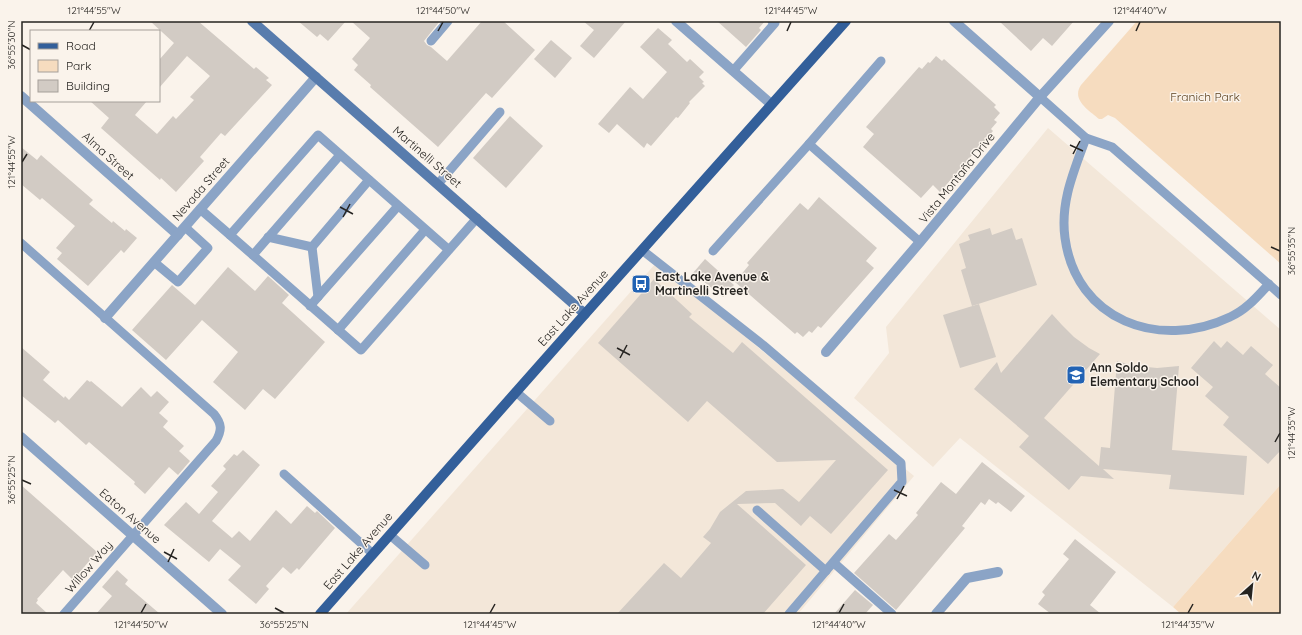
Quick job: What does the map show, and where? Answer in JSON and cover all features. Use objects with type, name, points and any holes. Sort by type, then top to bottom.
[{"type":"main road","name":"East Lake Avenue","points":[[325,612],[373,554],[846,21]]},
{"type":"street","name":"Martinelli Street","points":[[252,21],[585,314]]},
{"type":"street","points":[[954,21],[1040,97]]},
{"type":"street","name":"Vista Montaña Drive","points":[[826,352],[920,242],[1040,97],[1109,21]]},
{"type":"street","points":[[680,22],[771,104]]},
{"type":"street","name":"Nevada Street","points":[[105,318],[316,77]]},
{"type":"street","name":"Alma Street","points":[[21,96],[178,235]]},
{"type":"street","name":"Eaton Avenue","points":[[21,437],[222,614]]},
{"type":"street","points":[[936,614],[967,578],[998,572]]},
{"type":"lane","points":[[431,41],[448,21]]},
{"type":"lane","points":[[733,71],[775,24],[772,21]]},
{"type":"lane","points":[[713,251],[881,61]]},
{"type":"lane","points":[[1040,97],[1086,138],[1112,147],[1281,295]]},
{"type":"lane","points":[[438,184],[500,112]]},
{"type":"lane","points":[[230,235],[318,135],[449,250]]},
{"type":"lane","points":[[1086,138],[1068,185],[1065,201],[1064,237],[1073,268],[1085,288],[1101,306],[1122,320],[1138,327],[1173,332],[1191,330],[1210,325],[1230,317],[1254,301],[1269,284]]},
{"type":"lane","points":[[809,144],[920,242]]},
{"type":"lane","points":[[253,255],[340,155]]},
{"type":"lane","points":[[318,297],[312,247],[369,180]]},
{"type":"lane","points":[[310,306],[398,206]]},
{"type":"lane","points":[[200,209],[361,350],[477,218]]},
{"type":"lane","points":[[154,262],[178,282],[208,248],[185,227]]},
{"type":"lane","points":[[338,330],[425,230]]},
{"type":"lane","points":[[268,237],[312,247]]},
{"type":"lane","name":"Willow Way","points":[[21,243],[214,414],[220,427],[220,434],[216,441],[64,614]]},
{"type":"lane","points":[[642,250],[763,345],[901,463],[902,482],[789,614]]},
{"type":"lane","points":[[516,392],[550,422]]},
{"type":"lane","points":[[284,474],[373,554]]},
{"type":"lane","points":[[757,510],[826,571]]},
{"type":"lane","points":[[390,535],[424,565]]},
{"type":"lane","points":[[834,563],[892,614]]},
{"type":"shaded area","name":"Ann Soldo Elementary School","points":[[1048,128],[1281,330],[1281,484],[1173,607],[960,438],[933,467],[854,398],[889,353],[886,327]]},
{"type":"shaded area","points":[[656,263],[914,476],[798,614],[346,614]]},
{"type":"green space","name":"Franich Park","points":[[1137,21],[1281,21],[1281,264],[1115,118],[1108,115],[1102,119],[1099,119],[1082,104],[1078,95],[1078,90],[1081,85]]},
{"type":"green space","points":[[1281,484],[1281,614],[1181,614],[1173,607]]},
{"type":"building","points":[[150,21],[198,21],[254,69],[256,67],[269,78],[266,80],[272,85],[225,136],[221,133],[200,157],[204,161],[176,192],[161,178],[160,180],[101,128],[109,118],[91,102],[146,102],[135,115],[157,134],[173,116],[176,119],[194,100],[190,97],[210,76],[187,56],[160,87],[160,59],[174,43]]},
{"type":"building","points":[[298,21],[346,21],[328,41],[320,34],[317,37]]},
{"type":"building","points":[[351,21],[440,21],[424,41],[447,61],[482,21],[503,21],[535,50],[492,98],[486,93],[438,147],[370,87],[371,85],[354,70],[358,65],[352,59],[370,38]]},
{"type":"building","points":[[583,21],[626,21],[594,58],[580,46],[594,30]]},
{"type":"building","points":[[717,21],[765,21],[759,28],[761,30],[746,47]]},
{"type":"building","points":[[999,21],[1074,21],[1052,46],[1043,38],[1031,51]]},
{"type":"building","points":[[658,28],[672,40],[668,44],[687,62],[690,59],[704,72],[699,77],[704,82],[702,83],[705,86],[689,102],[690,103],[678,118],[676,117],[651,146],[647,143],[644,148],[617,124],[609,133],[598,124],[630,87],[643,99],[667,72],[640,47]]},
{"type":"building","points":[[551,40],[572,58],[555,78],[534,59]]},
{"type":"building","points":[[936,56],[942,61],[944,59],[996,105],[994,107],[1000,113],[994,120],[997,122],[991,129],[993,131],[940,192],[933,185],[921,198],[863,147],[874,134],[866,127],[919,67],[922,69]]},
{"type":"building","points":[[510,116],[543,146],[506,188],[473,158]]},
{"type":"building","points":[[21,147],[37,160],[41,155],[93,200],[89,204],[112,223],[113,221],[125,231],[126,229],[137,238],[124,253],[121,250],[88,286],[57,259],[62,253],[56,248],[75,226],[42,198],[40,200],[21,184]]},
{"type":"building","points":[[819,197],[877,248],[866,261],[874,268],[821,328],[818,326],[812,333],[809,331],[803,337],[797,332],[795,334],[735,282],[749,265],[747,263],[800,203],[808,210]]},
{"type":"building","points":[[990,228],[992,235],[1012,228],[1016,240],[1022,238],[1037,285],[972,306],[961,270],[966,268],[959,244],[970,240],[968,235]]},
{"type":"building","points":[[705,259],[734,285],[723,297],[693,273]]},
{"type":"building","points":[[228,267],[255,291],[268,276],[289,295],[282,303],[325,342],[275,399],[263,389],[245,410],[213,382],[238,352],[202,320],[166,360],[132,330],[172,285],[195,305]]},
{"type":"building","points":[[654,279],[692,314],[689,317],[733,353],[742,342],[888,470],[831,534],[810,516],[801,526],[775,503],[737,504],[806,565],[763,614],[617,614],[664,563],[681,578],[711,543],[703,537],[710,529],[720,512],[746,491],[783,489],[799,502],[836,460],[777,462],[707,401],[688,422],[598,343]]},
{"type":"building","points":[[979,304],[996,357],[960,368],[943,315]]},
{"type":"building","points":[[1052,314],[1074,337],[1100,354],[1044,418],[1099,466],[1101,447],[1110,448],[1117,361],[1131,365],[1157,368],[1179,366],[1172,450],[1247,456],[1244,495],[1169,489],[1171,475],[1103,469],[1114,479],[1081,476],[1069,490],[1019,447],[1029,436],[974,389],[997,362],[1001,373]]},
{"type":"building","points":[[1214,341],[1221,348],[1227,341],[1243,355],[1251,346],[1273,365],[1265,374],[1281,388],[1281,450],[1268,464],[1223,425],[1229,417],[1205,396],[1213,387],[1191,368]]},
{"type":"building","points":[[21,347],[50,372],[43,380],[64,398],[65,396],[69,400],[87,380],[90,382],[91,381],[122,407],[141,387],[151,397],[157,391],[169,402],[159,413],[168,421],[163,427],[184,446],[179,451],[190,461],[178,475],[169,467],[145,494],[134,484],[135,482],[89,442],[86,445],[58,420],[55,423],[21,395]]},
{"type":"building","points":[[243,450],[260,465],[212,521],[232,538],[239,531],[250,541],[276,510],[291,524],[307,506],[315,513],[317,511],[335,528],[299,570],[297,568],[291,574],[283,567],[266,586],[269,589],[256,604],[228,580],[241,566],[220,549],[209,562],[164,525],[186,502],[199,514],[218,492],[211,486],[226,469],[223,466],[234,454],[237,456]]},
{"type":"building","points":[[982,462],[1025,496],[1011,512],[998,502],[996,504],[989,499],[985,505],[981,502],[962,526],[965,528],[896,610],[854,573],[889,534],[896,540],[918,515],[916,513],[941,482],[956,494]]},
{"type":"building","points":[[21,485],[97,552],[73,580],[63,570],[37,599],[38,600],[36,603],[48,614],[21,614]]},
{"type":"building","points":[[1075,539],[1116,572],[1090,605],[1101,614],[1051,614],[1038,604],[1045,595],[1042,592],[1069,559],[1063,554]]},
{"type":"building","points":[[117,570],[128,580],[125,584],[160,614],[96,614],[112,596],[102,587]]},
{"type":"building","points":[[855,590],[873,605],[865,614],[834,614]]},
{"type":"place","name":"East Lake Avenue & Martinelli Street","points":[[641,284]]},
{"type":"place","name":"Ann Soldo Elementary School","points":[[1076,375]]}]
